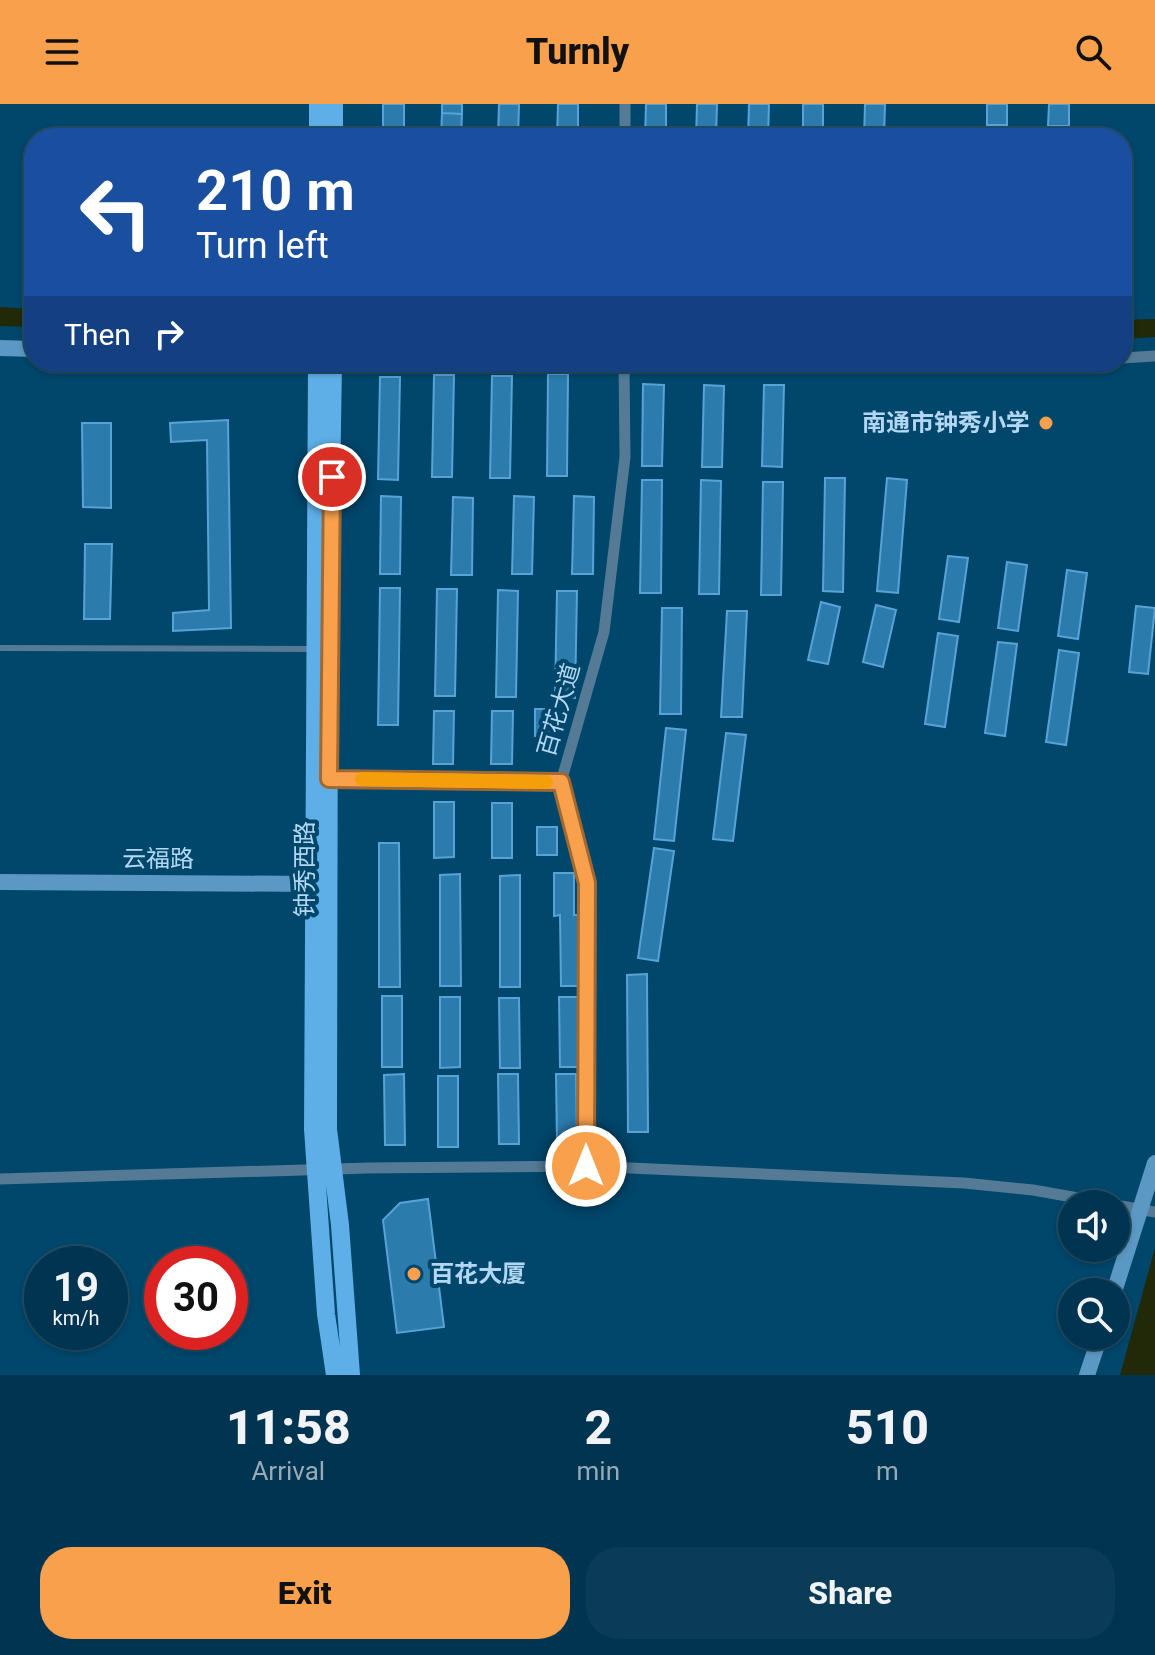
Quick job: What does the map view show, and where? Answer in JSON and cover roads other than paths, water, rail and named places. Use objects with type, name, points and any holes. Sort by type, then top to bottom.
[{"type":"main road","points":[[318,104],[318,128]]},
{"type":"main road","points":[[334,104],[334,128]]},
{"type":"main road","name":"钟秀西路","points":[[317,372],[323,650]]},
{"type":"main road","name":"钟秀西路","points":[[333,372],[322,779],[328,1129],[324,1170],[326,1314],[335,1375]]},
{"type":"main road","name":"钟秀西路","points":[[322,779],[315,884],[313,1129],[324,1170],[351,1375]]},
{"type":"street","points":[[625,104],[625,128]]},
{"type":"street","points":[[0,348],[24,349]]},
{"type":"street","points":[[1132,357],[1155,356]]},
{"type":"street","name":"百花大道","points":[[586,1166],[587,883],[561,782],[604,632],[625,457],[624,372]]},
{"type":"street","points":[[322,779],[561,782]]},
{"type":"street","name":"云福路","points":[[0,882],[315,884]]},
{"type":"street","points":[[1120,1278],[1147,1211],[1155,1163]]},
{"type":"street","points":[[0,1179],[586,1166],[964,1183],[1058,1194]]},
{"type":"street","points":[[1087,1375],[1095,1350]]},
{"type":"lane","points":[[0,648],[323,650]]},
{"type":"place","name":"南通市钟秀小学","points":[[1046,423]]},
{"type":"place","name":"百花大厦","points":[[414,1274]]}]
